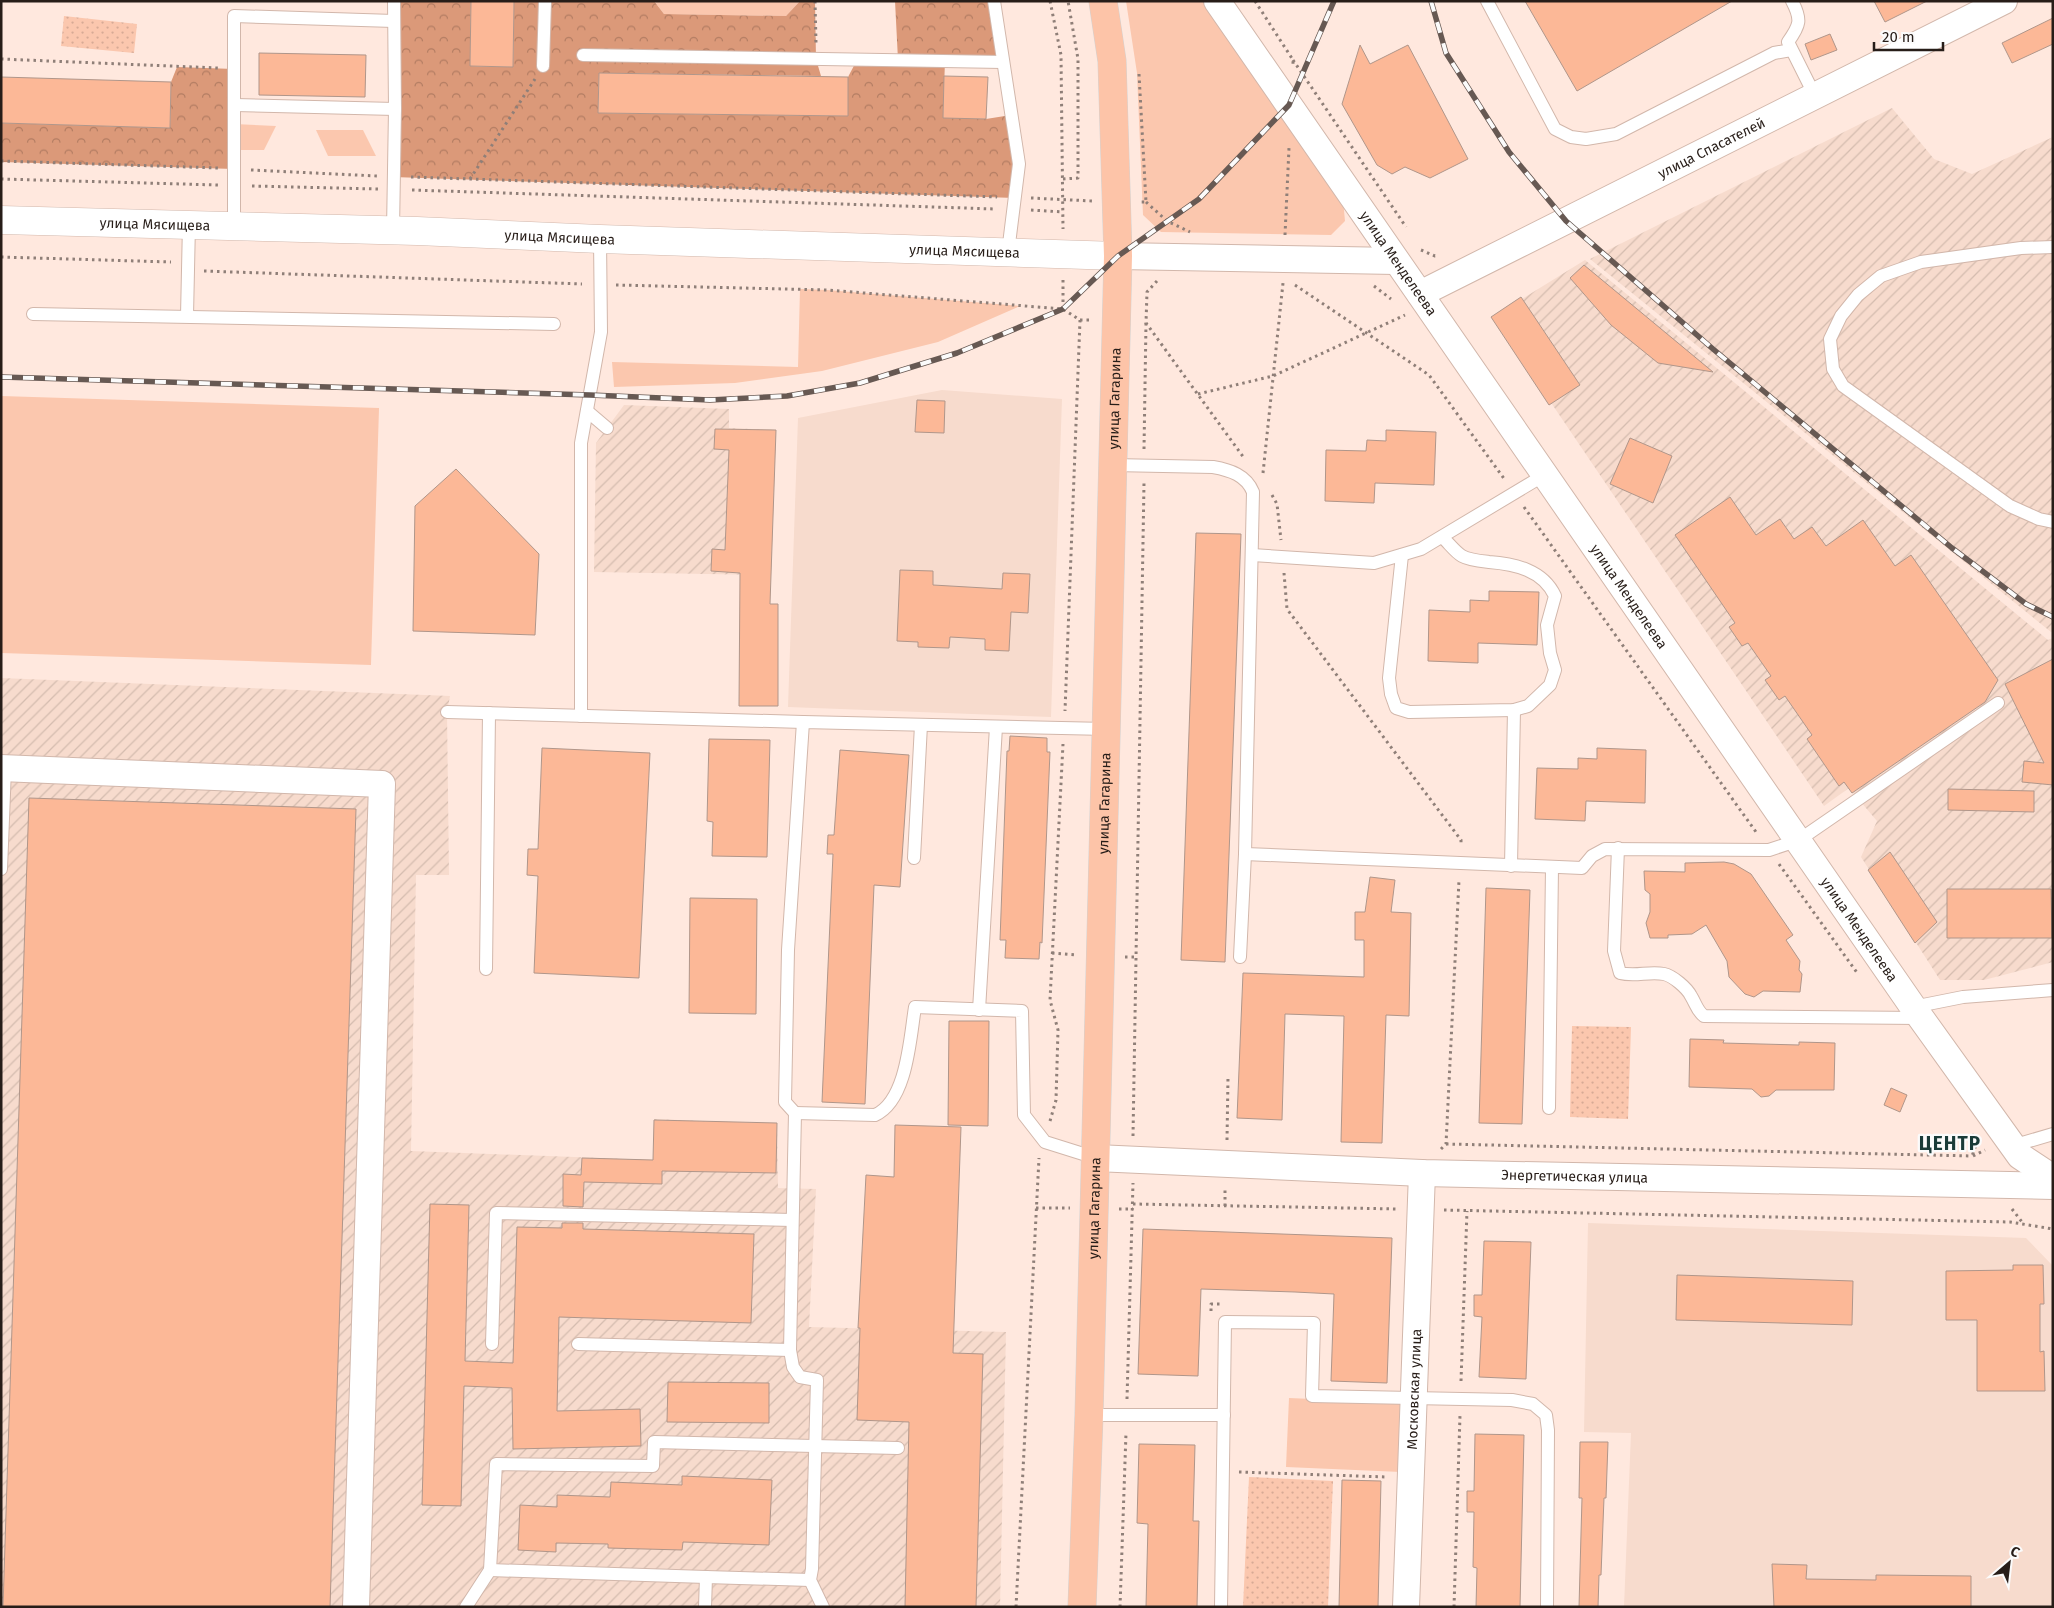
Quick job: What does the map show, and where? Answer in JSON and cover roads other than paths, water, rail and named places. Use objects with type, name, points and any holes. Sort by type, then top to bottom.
[{"type":"main road","name":"улица Гагарина","points":[[1082,1607],[1096,1158],[1100,929],[1107,729],[1118,256],[1118,202],[1112,60],[1103,1]]},
{"type":"main road","name":"улица Мясищева","points":[[1,220],[393,230],[600,239],[1118,256]]},
{"type":"street","name":"улица Менделеева","points":[[1217,1],[1396,261],[1408,303],[1546,474],[1916,1012],[2012,1146],[2020,1156],[2053,1178]]},
{"type":"street","name":"улица Спасателей","points":[[1408,303],[2004,1]]},
{"type":"street","points":[[1118,256],[1284,268],[1396,261]]},
{"type":"street","points":[[3,768],[382,784],[356,1607]]},
{"type":"street","name":"Энергетическая улица","points":[[1096,1158],[1422,1173],[2053,1186]]},
{"type":"street","name":"Московская улица","points":[[1406,1607],[1422,1173]]},
{"type":"lane","points":[[393,230],[394,1]]},
{"type":"lane","points":[[543,66],[545,1]]},
{"type":"lane","points":[[994,1],[1019,164],[1008,252]]},
{"type":"lane","points":[[1487,1],[1555,129],[1572,137],[1586,139],[1616,134],[1774,53],[1791,50]]},
{"type":"lane","points":[[1792,1],[1798,14],[1798,28],[1788,42],[1815,96]]},
{"type":"lane","points":[[234,227],[234,16],[394,21]]},
{"type":"lane","points":[[583,55],[1003,62]]},
{"type":"lane","points":[[234,105],[395,109]]},
{"type":"lane","points":[[187,316],[189,224]]},
{"type":"lane","points":[[582,716],[580,444],[601,332],[600,239]]},
{"type":"lane","points":[[2053,247],[2021,248],[1922,262],[1881,276],[1858,295],[1841,316],[1830,339],[1833,369],[1843,386],[2010,506],[2039,520],[2053,522]]},
{"type":"lane","points":[[33,314],[554,324]]},
{"type":"lane","points":[[587,411],[607,428]]},
{"type":"lane","points":[[1112,465],[1213,468],[1239,475],[1249,482],[1253,492],[1246,854],[1240,957]]},
{"type":"lane","points":[[1252,555],[1374,564],[1421,549],[1546,474]]},
{"type":"lane","points":[[1402,555],[1389,678],[1391,694],[1396,708],[1409,712],[1514,710],[1528,706],[1550,685],[1554,670],[1547,625],[1555,596],[1551,586],[1533,572],[1515,564],[1461,556],[1442,537]]},
{"type":"lane","points":[[1246,854],[1582,868],[1592,856],[1605,849],[1769,850],[1799,840],[1998,703]]},
{"type":"lane","points":[[1511,866],[1514,710]]},
{"type":"lane","points":[[447,712],[1107,729]]},
{"type":"lane","points":[[486,970],[489,713]]},
{"type":"lane","points":[[803,722],[788,950],[785,1092],[785,1102],[795,1113],[790,1350],[793,1367],[800,1378],[817,1380],[812,1569],[810,1580],[822,1607]]},
{"type":"lane","points":[[914,858],[922,725]]},
{"type":"lane","points":[[979,1010],[996,726]]},
{"type":"lane","points":[[1,869],[3,768]]},
{"type":"lane","points":[[1618,848],[1614,951],[1620,973],[1630,976],[1664,974],[1674,979],[1690,994],[1698,1012],[1704,1016],[1916,1012],[1963,997],[2053,990]]},
{"type":"lane","points":[[1549,1108],[1552,867]]},
{"type":"lane","points":[[795,1113],[875,1115],[884,1111],[897,1092],[906,1071],[915,1007],[1022,1011],[1024,1115],[1045,1142],[1096,1158]]},
{"type":"lane","points":[[2012,1146],[2053,1134]]},
{"type":"lane","points":[[492,1344],[496,1213],[792,1220]]},
{"type":"lane","points":[[1221,1607],[1226,1322],[1314,1323],[1312,1396],[1512,1400],[1532,1404],[1546,1415],[1548,1430],[1547,1607]]},
{"type":"lane","points":[[578,1344],[790,1350]]},
{"type":"lane","points":[[1089,1415],[1224,1415]]},
{"type":"lane","points":[[466,1607],[490,1570],[496,1464],[653,1466],[654,1442],[898,1448]]},
{"type":"lane","points":[[490,1570],[810,1580]]},
{"type":"lane","points":[[705,1607],[706,1577]]},
{"type":"railway","points":[[1,377],[710,400],[787,396],[860,383],[957,353],[1063,309],[1118,256],[1199,199],[1289,105],[1334,1]]},
{"type":"railway","points":[[1431,1],[1446,53],[1509,152],[1566,221],[1713,349],[1952,548],[2026,604],[2053,617]]},
{"type":"district","name":"ЦЕНТР","points":[[1950,1143]]}]
